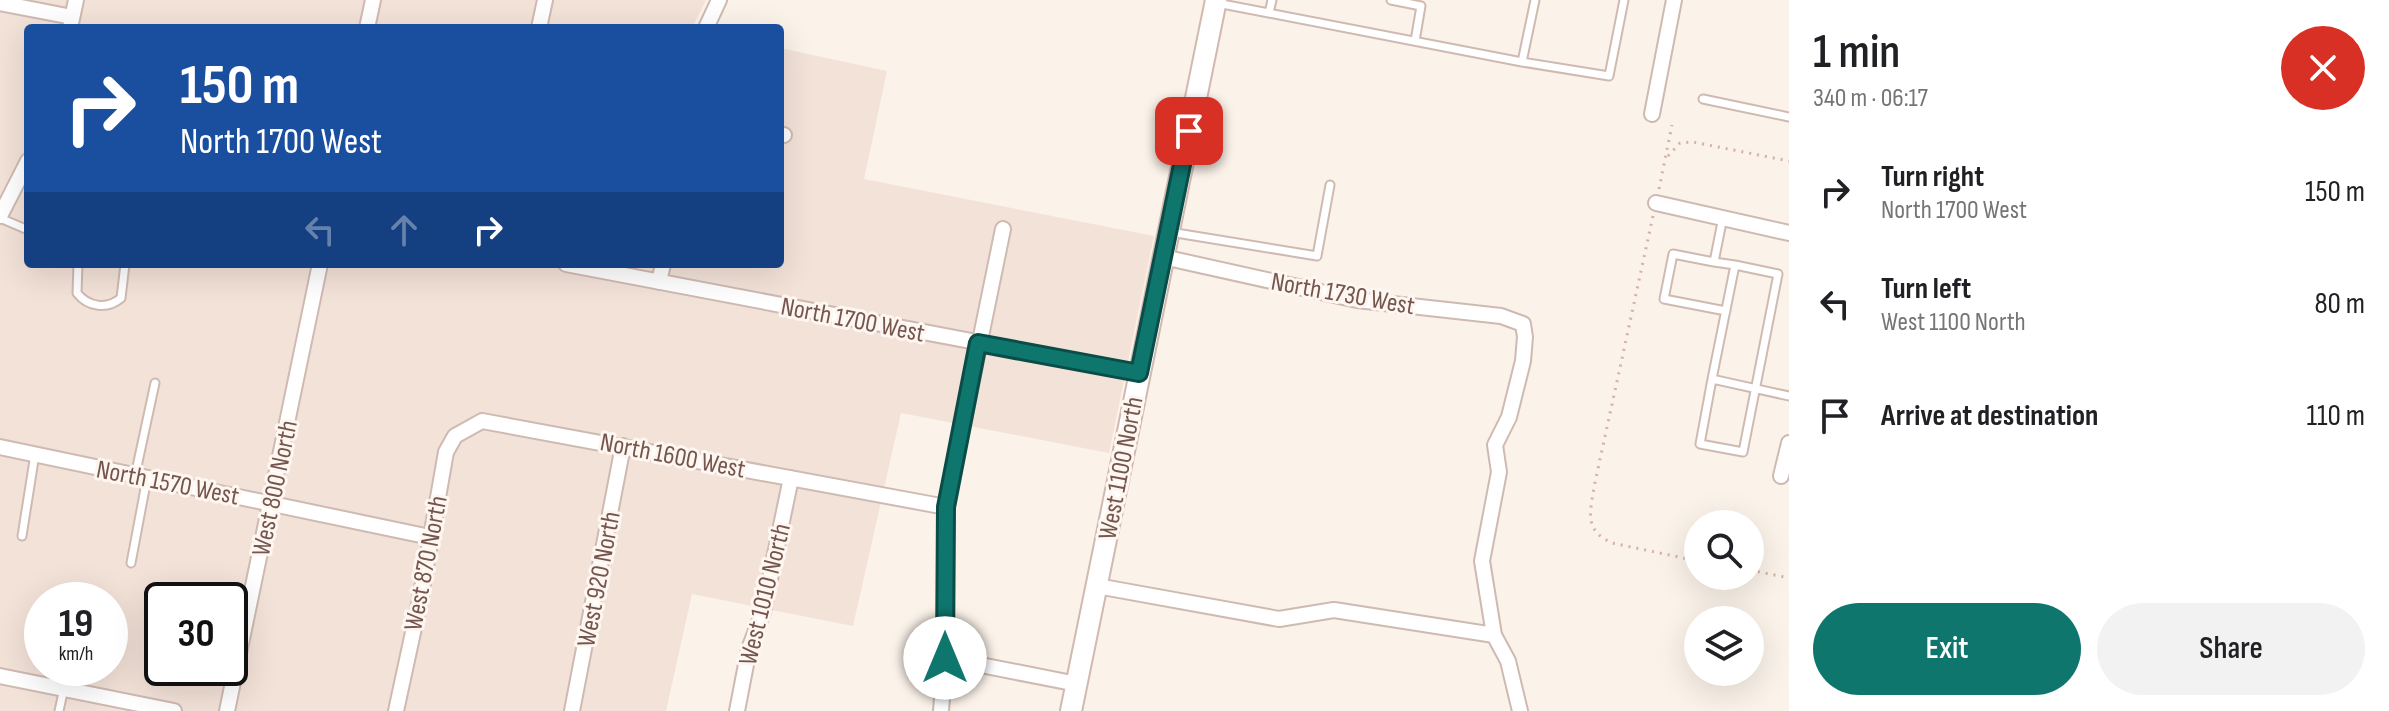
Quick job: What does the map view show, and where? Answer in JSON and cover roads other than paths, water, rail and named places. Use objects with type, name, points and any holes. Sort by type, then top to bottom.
[{"type":"main road","name":"West 1100 North","points":[[1071,711],[1216,2]]},
{"type":"street","points":[[0,3],[71,23],[76,0]]},
{"type":"street","points":[[368,24],[373,0]]},
{"type":"street","points":[[540,24],[545,0]]},
{"type":"street","points":[[708,24],[719,0]]},
{"type":"street","points":[[1652,114],[1674,0]]},
{"type":"street","points":[[0,217],[24,169]]},
{"type":"street","points":[[1656,203],[1789,233]]},
{"type":"street","points":[[941,711],[945,658],[946,507],[1003,229]]},
{"type":"street","name":"North 1730 West","points":[[1163,257],[1357,300],[1501,316],[1523,324],[1523,361],[1509,417],[1495,445],[1499,472],[1482,561],[1494,635]]},
{"type":"street","name":"West 800 North","points":[[227,711],[319,268]]},
{"type":"street","name":"North 1700 West","points":[[587,268],[1139,373]]},
{"type":"street","points":[[659,282],[662,268]]},
{"type":"street","name":"North 1600 West","points":[[472,425],[482,421],[503,424],[946,507]]},
{"type":"street","name":"West 870 North","points":[[396,711],[446,452],[455,436],[472,425]]},
{"type":"street","points":[[1781,476],[1789,443]]},
{"type":"street","name":"West 920 North","points":[[572,711],[623,446]]},
{"type":"street","name":"North 1570 West","points":[[0,447],[430,537]]},
{"type":"street","name":"West 1010 North","points":[[737,711],[749,649],[763,612],[791,478]]},
{"type":"street","points":[[1097,586],[1279,619],[1334,610],[1494,635],[1508,661],[1520,711]]},
{"type":"street","points":[[945,658],[1077,684]]},
{"type":"street","points":[[0,676],[174,711]]},
{"type":"lane","points":[[1269,13],[1272,0]]},
{"type":"lane","points":[[1391,0],[1421,6],[1415,41]]},
{"type":"lane","points":[[1522,62],[1535,0]]},
{"type":"lane","points":[[1216,2],[1609,76],[1624,0]]},
{"type":"lane","points":[[1703,99],[1789,117]]},
{"type":"lane","points":[[1168,231],[1317,256],[1330,185]]},
{"type":"lane","points":[[0,217],[24,228]]},
{"type":"lane","points":[[1714,262],[1723,217]]},
{"type":"lane","points":[[1726,311],[1664,299],[1673,254],[1735,265],[1778,274],[1743,452],[1700,444],[1735,265]]},
{"type":"lane","points":[[78,268],[77,293],[89,304],[109,305],[121,298],[125,268]]},
{"type":"lane","points":[[1712,379],[1789,396]]},
{"type":"lane","points":[[131,563],[155,383]]},
{"type":"lane","points":[[22,536],[35,454]]},
{"type":"lane","points":[[59,711],[64,688]]}]
